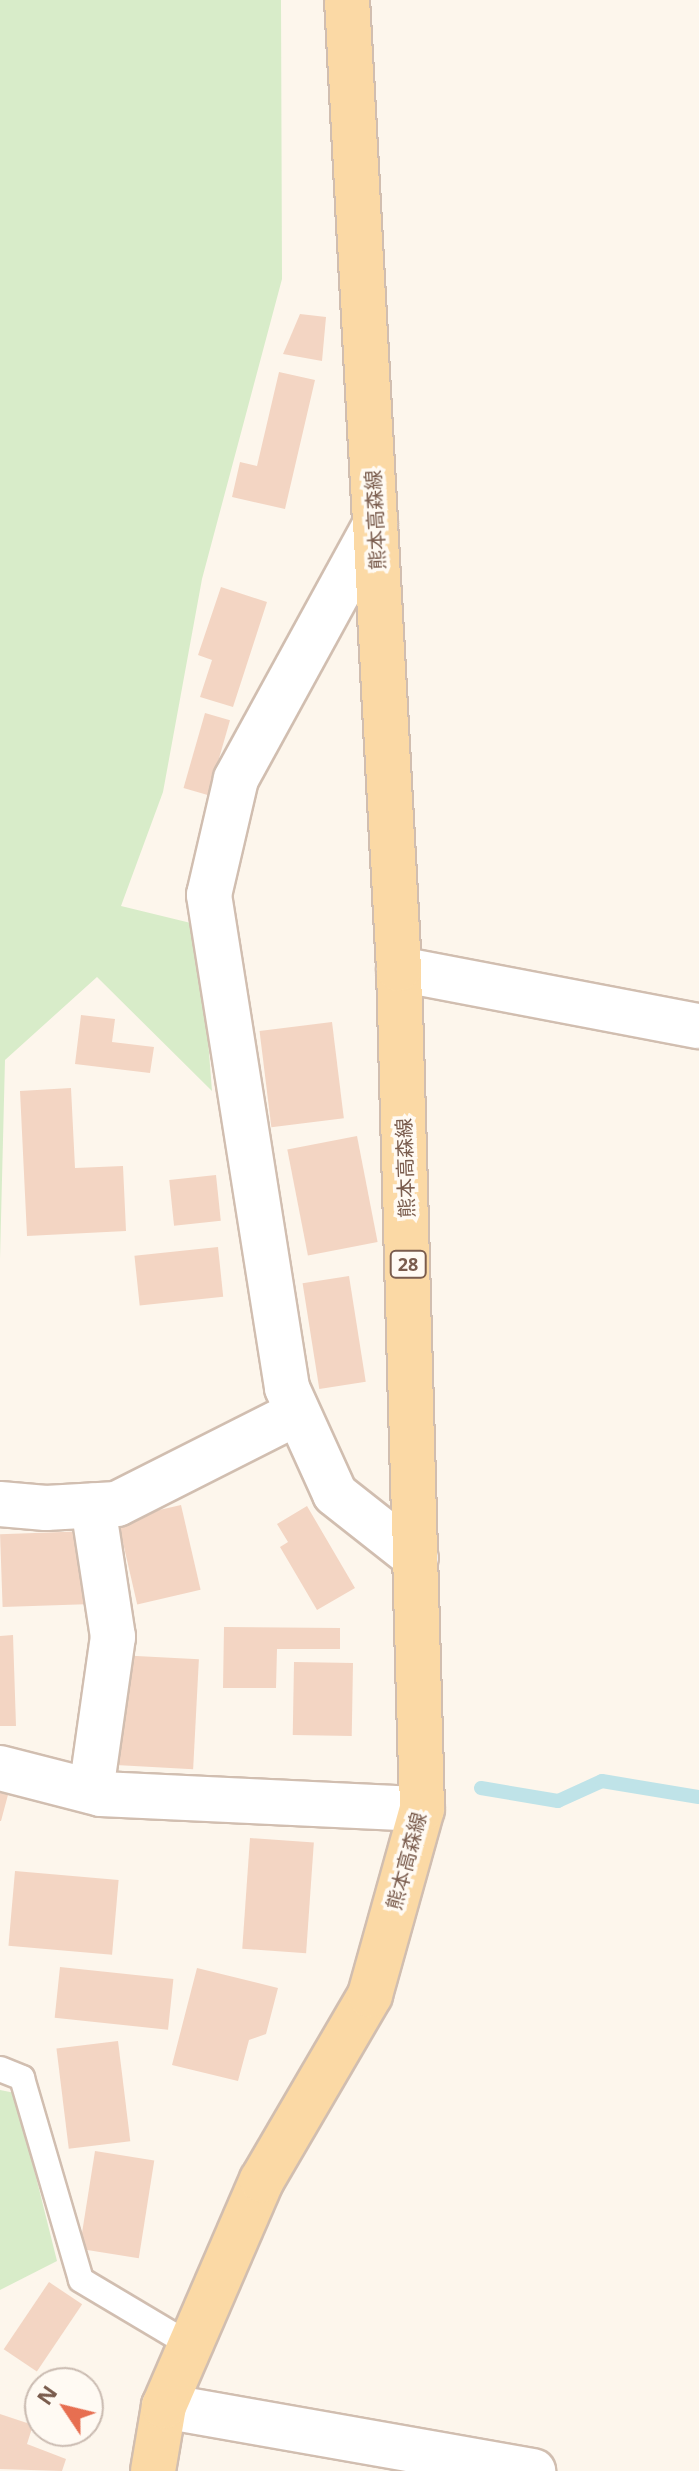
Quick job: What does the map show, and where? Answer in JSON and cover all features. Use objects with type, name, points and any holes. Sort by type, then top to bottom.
[{"type":"main road","name":"熊本高森線","points":[[153,2471],[164,2406],[262,2180],[370,1995],[422,1809],[399,969],[347,0]]},
{"type":"street","points":[[375,525],[236,779],[209,895],[287,1388],[335,1494],[416,1558]]},
{"type":"street","points":[[399,969],[699,1026]]},
{"type":"street","points":[[0,1504],[117,1504],[297,1413]]},
{"type":"street","points":[[91,1791],[113,1637],[93,1506]]},
{"type":"street","points":[[0,1768],[91,1791],[422,1809]]},
{"type":"street","points":[[164,2406],[533,2471]]},
{"type":"lane","points":[[0,2069],[22,2078],[81,2280],[190,2345]]},
{"type":"green space","points":[[0,0],[281,0],[282,279],[202,579],[163,792],[121,906],[199,925],[212,1091],[97,977],[5,1060],[0,1259]]},
{"type":"green space","points":[[0,2090],[15,2093],[57,2261],[0,2290]]},
{"type":"building","points":[[300,314],[326,317],[322,361],[283,354]]},
{"type":"building","points":[[279,372],[315,380],[285,509],[232,497],[240,462],[257,466]]},
{"type":"building","points":[[221,587],[267,602],[233,707],[200,697],[212,660],[198,655]]},
{"type":"building","points":[[205,713],[230,720],[208,795],[184,788]]},
{"type":"building","points":[[81,1015],[115,1019],[112,1042],[154,1047],[150,1073],[75,1064]]},
{"type":"building","points":[[332,1022],[344,1118],[271,1127],[260,1031]]},
{"type":"building","points":[[71,1088],[75,1168],[123,1166],[126,1231],[27,1236],[20,1091]]},
{"type":"building","points":[[357,1136],[378,1242],[308,1256],[287,1150]]},
{"type":"building","points":[[216,1175],[221,1221],[174,1226],[169,1180]]},
{"type":"building","points":[[218,1247],[223,1297],[140,1306],[134,1256]]},
{"type":"building","points":[[349,1276],[366,1382],[319,1389],[303,1283]]},
{"type":"building","points":[[181,1505],[201,1590],[137,1604],[118,1520]]},
{"type":"building","points":[[307,1506],[355,1588],[317,1610],[280,1547],[288,1542],[277,1524]]},
{"type":"building","points":[[90,1531],[93,1604],[3,1607],[0,1534]]},
{"type":"building","points":[[224,1627],[340,1628],[340,1649],[277,1649],[276,1688],[223,1688]]},
{"type":"building","points":[[13,1635],[16,1726],[0,1726],[0,1636]]},
{"type":"building","points":[[117,1655],[199,1659],[193,1769],[111,1765]]},
{"type":"building","points":[[294,1662],[353,1663],[352,1736],[293,1735]]},
{"type":"building","points":[[0,1789],[9,1791],[1,1821],[0,1821]]},
{"type":"building","points":[[250,1838],[314,1842],[306,1953],[242,1949]]},
{"type":"building","points":[[15,1871],[119,1880],[112,1955],[8,1946]]},
{"type":"building","points":[[60,1967],[173,1979],[168,2030],[55,2018]]},
{"type":"building","points":[[197,1968],[278,1988],[266,2034],[249,2040],[238,2081],[172,2065]]},
{"type":"building","points":[[118,2041],[130,2141],[69,2149],[56,2049]]},
{"type":"building","points":[[95,2151],[154,2160],[139,2258],[80,2249]]},
{"type":"building","points":[[49,2282],[82,2304],[40,2367],[30,2367],[4,2349]]},
{"type":"building","points":[[0,2414],[24,2422],[24,2447],[35,2447],[66,2459],[62,2471],[0,2469]]},
{"type":"waterway","points":[[481,1788],[558,1801],[602,1781],[699,1797]]}]
